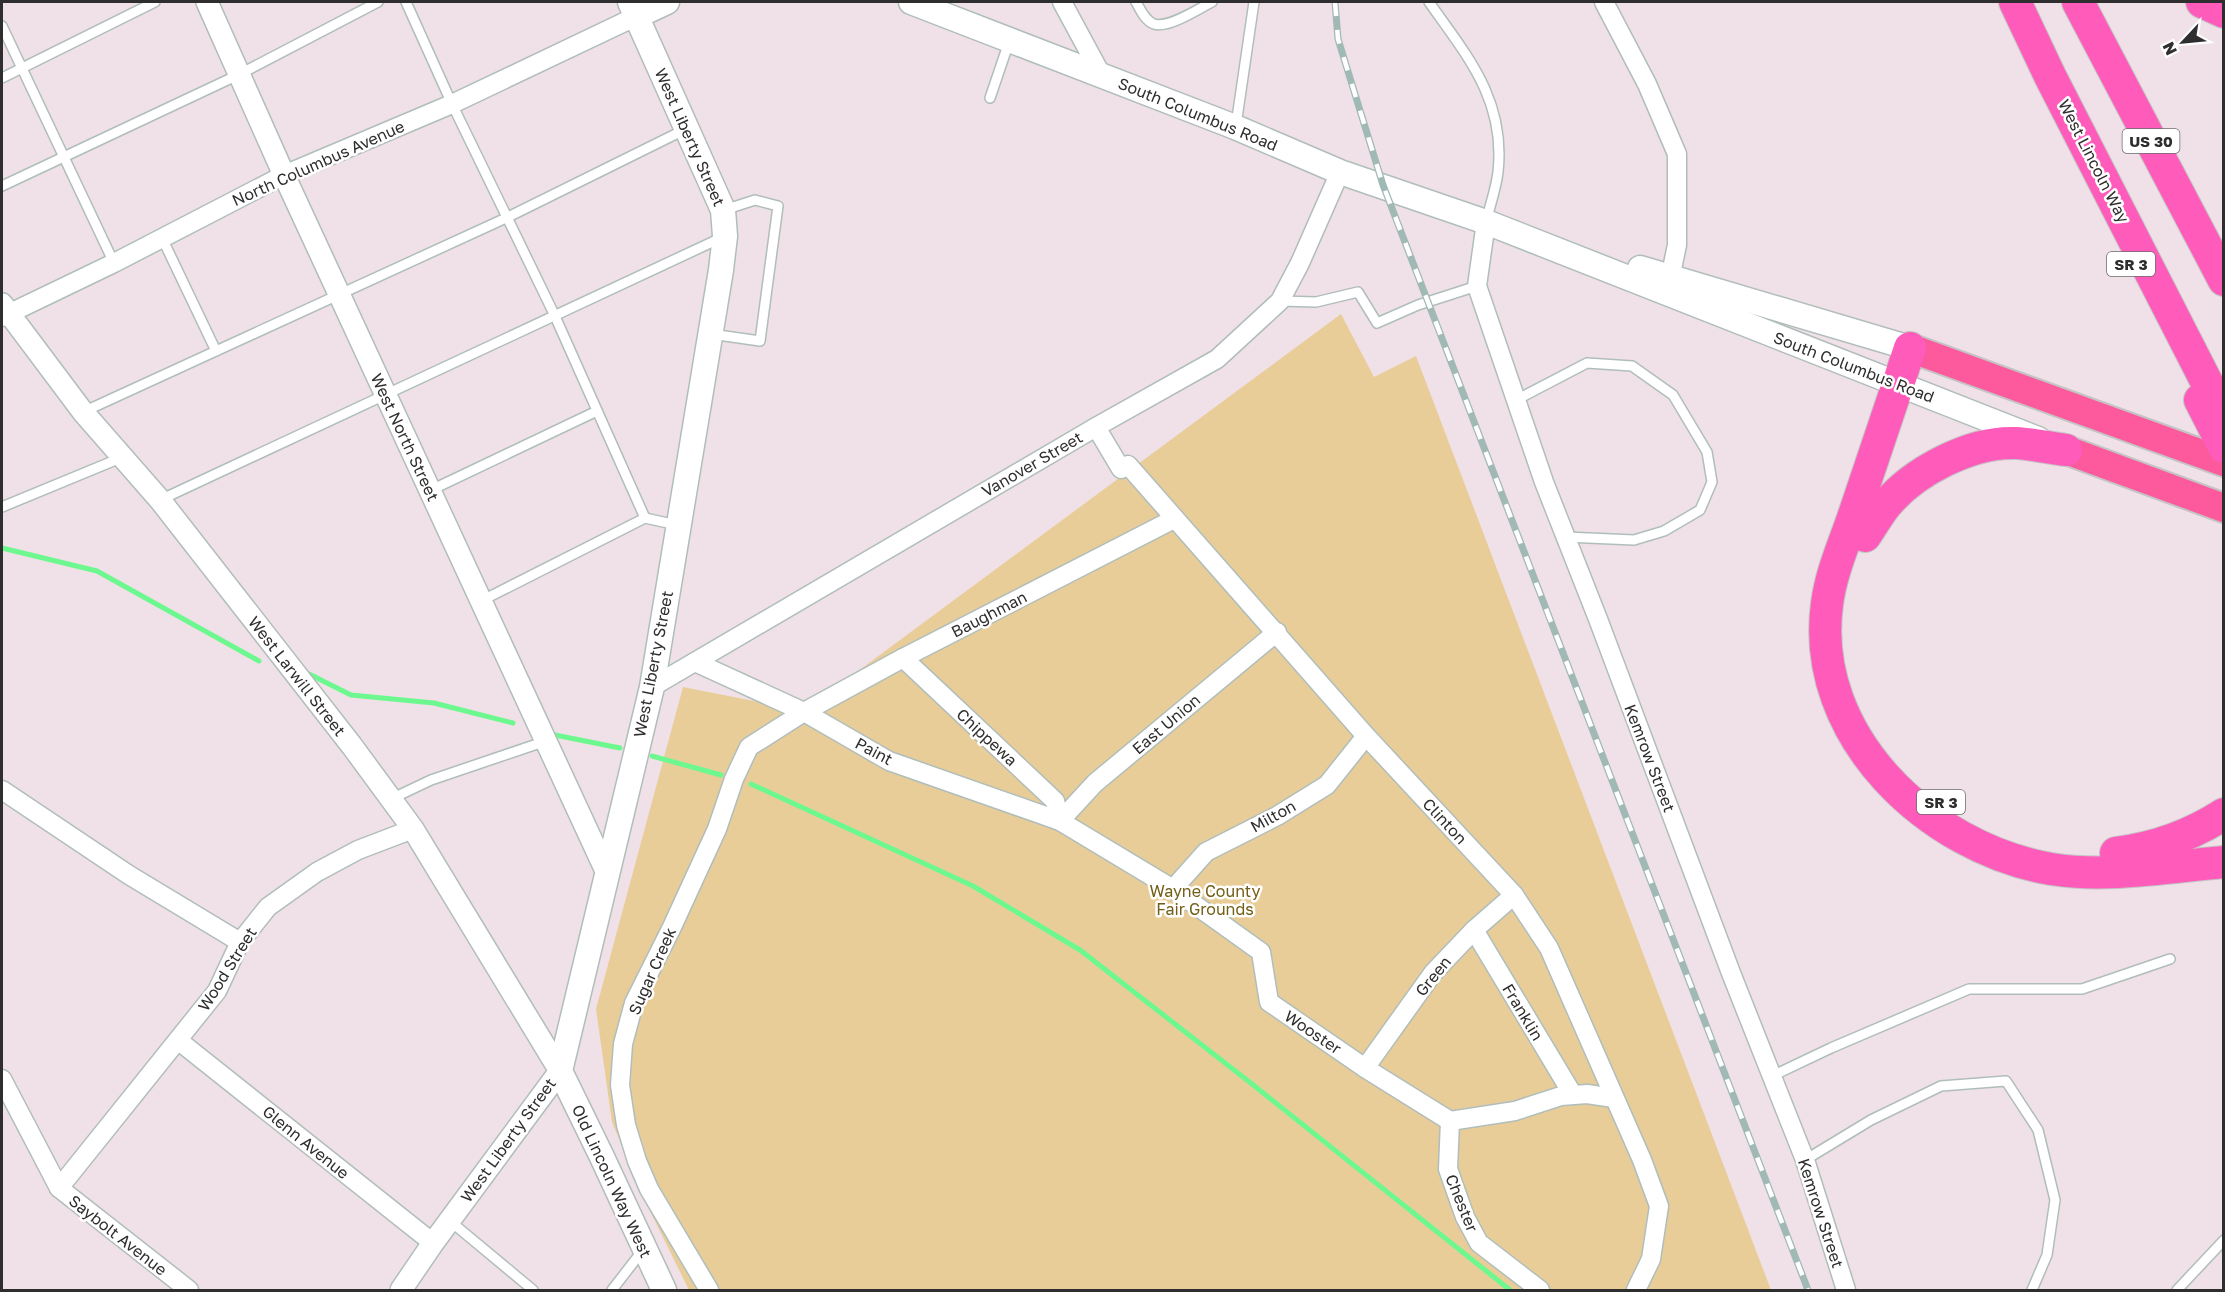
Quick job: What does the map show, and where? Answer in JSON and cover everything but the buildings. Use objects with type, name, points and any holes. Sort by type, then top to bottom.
[{"type":"highway","name":"West Lincoln Way","points":[[2015,2],[2050,76],[2223,416]]},
{"type":"highway","name":"US 30","points":[[2078,2],[2223,280]]},
{"type":"highway","points":[[2202,2],[2223,12]]},
{"type":"highway","name":"SR 3","points":[[2050,76],[2074,153],[2223,447]]},
{"type":"highway","points":[[1865,536],[1917,351]]},
{"type":"highway","name":"South Columbus Road","points":[[1917,351],[2223,462]]},
{"type":"highway","points":[[1906,388],[1837,566],[1827,604],[1826,645],[1831,675],[1839,704],[1860,745],[1889,781],[1919,808],[1967,841],[2007,858],[2053,869],[2082,872],[2223,862]]},
{"type":"highway","name":"SR 3","points":[[2066,450],[2015,443],[1994,445],[1959,455],[1920,475],[1886,505],[1865,536],[1847,598],[1844,624],[1849,673],[1858,701],[1875,735],[1919,786],[1967,820],[2020,842],[2043,848],[2091,854],[2132,851],[2164,844],[2192,833],[2223,814]]},
{"type":"highway","name":"South Columbus Road","points":[[2066,450],[2223,508]]},
{"type":"main road","points":[[634,9],[667,2]]},
{"type":"main road","name":"South Columbus Road","points":[[911,2],[1235,127],[1340,172],[1669,285],[1917,351]]},
{"type":"main road","name":"West Liberty Street","points":[[560,1071],[606,871],[652,687],[711,334],[725,236],[723,210],[634,9]]},
{"type":"main road","name":"South Columbus Road","points":[[1669,285],[1906,388],[2066,450]]},
{"type":"main road","name":"Old Lincoln Way West","points":[[560,1071],[664,1290]]},
{"type":"street","name":"West North Street","points":[[207,2],[238,75],[429,491],[606,871]]},
{"type":"street","points":[[1062,2],[1102,76]]},
{"type":"street","points":[[1604,2],[1647,84],[1677,154],[1677,246],[1669,285]]},
{"type":"street","name":"North Columbus Avenue","points":[[4,312],[114,263],[284,175],[452,104],[634,9]]},
{"type":"street","name":"Vanover Street","points":[[652,687],[1096,427],[1217,359],[1280,301],[1300,263],[1340,172]]},
{"type":"street","name":"Kemrow Street","points":[[1486,222],[1477,286],[1544,482],[1731,973],[1805,1160],[1846,1290]]},
{"type":"street","name":"West Larwill Street","points":[[4,312],[83,412],[160,500],[352,746],[413,829],[560,1071]]},
{"type":"street","name":"Clinton","points":[[1096,427],[1121,469],[1128,465],[1366,736],[1514,895],[1549,948],[1642,1160],[1659,1206],[1651,1259],[1636,1290]]},
{"type":"street","name":"Baughman","points":[[804,712],[903,658],[1174,519]]},
{"type":"street","name":"East Union","points":[[1060,821],[1095,783],[1277,632]]},
{"type":"street","name":"Chippewa","points":[[903,658],[1055,801],[1060,821]]},
{"type":"street","name":"Paint","points":[[695,662],[804,712],[889,761],[1060,821]]},
{"type":"street","name":"Sugar Creek","points":[[709,1290],[649,1189],[637,1161],[626,1125],[620,1085],[623,1044],[634,1003],[717,829],[734,779],[749,747],[804,712]]},
{"type":"street","name":"Milton","points":[[1173,889],[1206,852],[1277,816],[1327,785],[1366,736]]},
{"type":"street","points":[[2,790],[129,875],[240,942]]},
{"type":"street","name":"Wooster","points":[[1060,821],[1173,889],[1261,952],[1269,1002],[1365,1068],[1450,1121]]},
{"type":"street","name":"Wood Street","points":[[59,1188],[217,991],[240,942],[268,907],[317,872],[358,850],[413,829]]},
{"type":"street","name":"Green","points":[[1365,1068],[1433,973],[1473,930],[1514,895]]},
{"type":"street","name":"Franklin","points":[[1473,930],[1573,1095]]},
{"type":"street","name":"Glenn Avenue","points":[[179,1041],[433,1243]]},
{"type":"street","name":"West Liberty Street","points":[[401,1290],[560,1071]]},
{"type":"street","name":"Saybolt Avenue","points":[[2,1079],[59,1188],[189,1290]]},
{"type":"street","points":[[1450,1121],[1515,1111],[1561,1096],[1587,1094],[1614,1098]]},
{"type":"street","name":"Chester","points":[[1450,1121],[1448,1169],[1465,1217],[1479,1243],[1540,1290]]},
{"type":"lane","points":[[2,78],[156,2]]},
{"type":"lane","points":[[2,186],[238,75],[378,2]]},
{"type":"lane","points":[[406,2],[506,218],[554,314],[645,518]]},
{"type":"lane","points":[[1136,2],[1144,16],[1155,24],[1168,24],[1212,2]]},
{"type":"lane","points":[[1235,127],[1254,2]]},
{"type":"lane","points":[[1429,2],[1484,83],[1495,114],[1499,143],[1497,174],[1486,222]]},
{"type":"lane","points":[[2,26],[114,263]]},
{"type":"lane","points":[[990,99],[1010,40]]},
{"type":"lane","points":[[83,412],[506,218],[686,129]]},
{"type":"lane","points":[[711,334],[760,341],[778,206],[755,200],[723,210]]},
{"type":"lane","points":[[160,500],[725,236]]},
{"type":"lane","points":[[162,238],[216,351]]},
{"type":"lane","points":[[1280,301],[1317,302],[1358,292],[1377,323],[1418,305],[1477,286]]},
{"type":"lane","points":[[1516,400],[1587,363],[1632,366],[1673,395],[1707,452],[1712,482],[1700,510],[1664,531],[1634,540],[1565,537]]},
{"type":"lane","points":[[429,491],[597,411]]},
{"type":"lane","points":[[2,507],[123,457]]},
{"type":"lane","points":[[481,601],[645,518],[679,525]]},
{"type":"lane","points":[[391,799],[431,780],[546,741]]},
{"type":"lane","points":[[1772,1076],[1831,1048],[1970,989],[2082,989],[2170,959]]},
{"type":"lane","points":[[1805,1160],[1871,1120],[1941,1086],[2006,1081],[2038,1130],[2055,1200],[2047,1255],[2032,1290]]},
{"type":"lane","points":[[450,1220],[533,1290]]},
{"type":"lane","points":[[2177,1290],[2223,1240]]},
{"type":"lane","points":[[612,1290],[644,1248]]},
{"type":"green space","name":"Wayne County Fair Grounds","points":[[1341,314],[1374,377],[1416,356],[1771,1290],[689,1290],[644,1199],[612,1122],[596,1009],[683,687],[804,711]]},
{"type":"waterway","points":[[2,548],[97,571],[259,661]]},
{"type":"waterway","points":[[305,672],[351,695],[434,703],[513,723]]},
{"type":"waterway","points":[[555,735],[620,748]]},
{"type":"waterway","points":[[652,756],[721,775]]},
{"type":"waterway","points":[[751,784],[973,886],[1080,950],[1510,1290]]},
{"type":"railway","points":[[1335,2],[1338,39],[1383,185],[1808,1290]]}]
